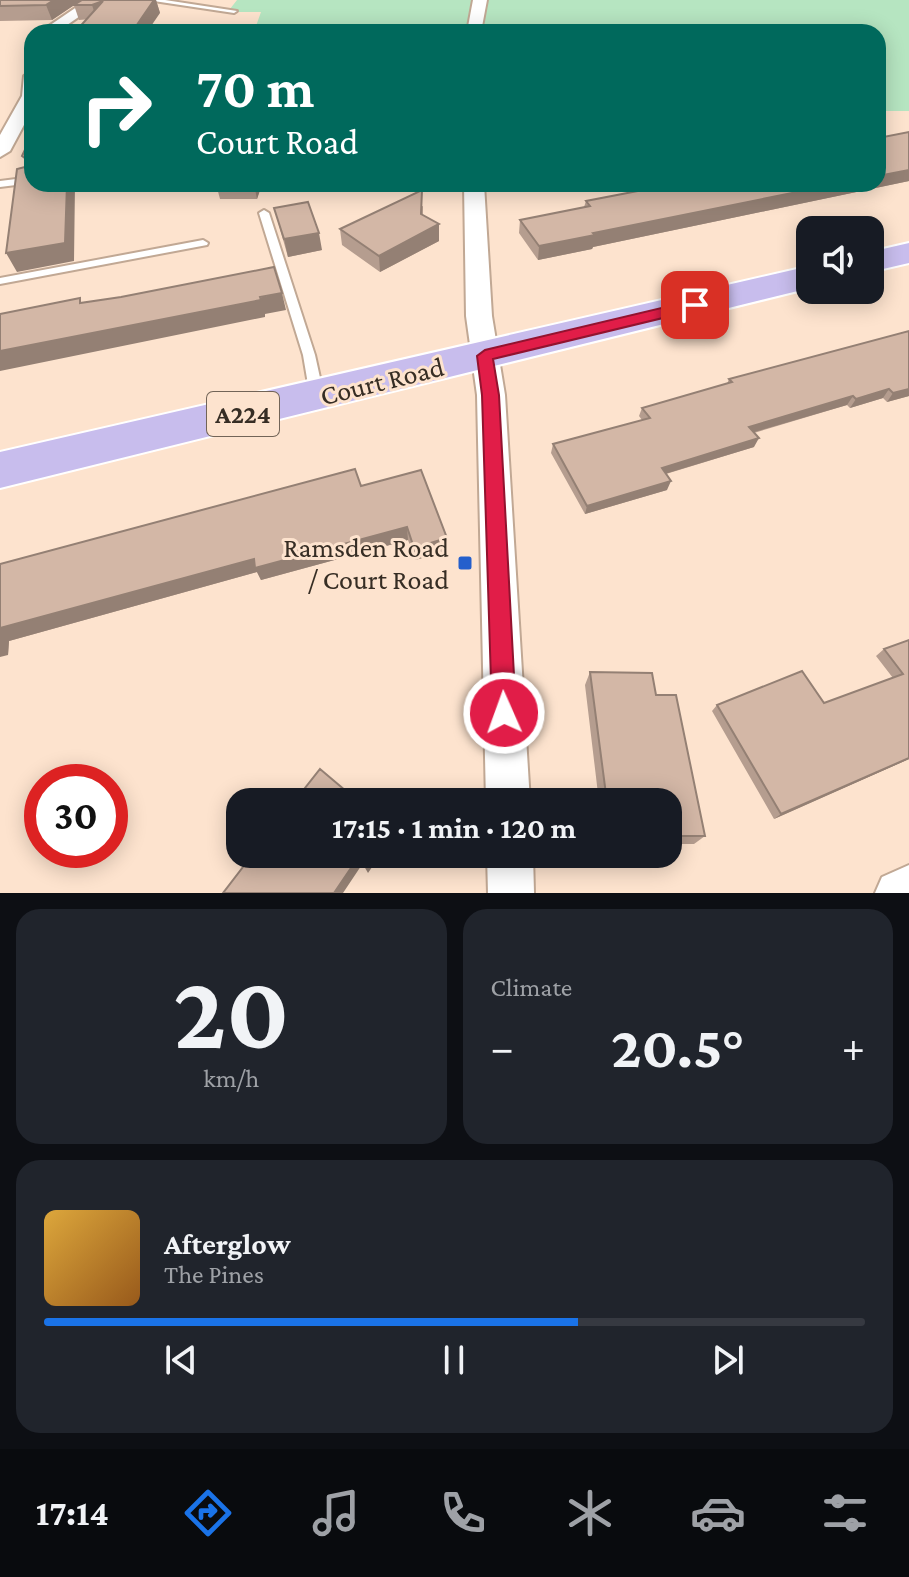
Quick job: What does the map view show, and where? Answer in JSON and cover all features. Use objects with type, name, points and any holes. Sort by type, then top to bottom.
[{"type":"main road","points":[[884,259],[909,253]]},
{"type":"main road","name":"Court Road","points":[[0,470],[317,397],[796,280]]},
{"type":"street","points":[[59,24],[96,0]]},
{"type":"street","points":[[476,24],[480,0]]},
{"type":"street","points":[[0,151],[24,108]]},
{"type":"street","points":[[474,192],[479,316],[491,395],[507,788]]},
{"type":"street","points":[[510,868],[511,893]]},
{"type":"street","points":[[898,893],[909,888]]},
{"type":"lane","points":[[150,0],[234,11]]},
{"type":"lane","points":[[0,184],[24,181]]},
{"type":"lane","points":[[264,213],[309,355],[317,397]]},
{"type":"lane","points":[[0,281],[203,243]]},
{"type":"green space","points":[[237,0],[909,0],[909,111],[886,111],[886,24],[257,24],[261,12],[230,9]]},
{"type":"building","points":[[0,0],[54,0],[46,5],[0,6]]},
{"type":"building","points":[[82,0],[154,0],[138,24],[82,24],[103,1],[92,5],[74,5]]},
{"type":"building","points":[[909,132],[909,170],[886,174],[886,136]]},
{"type":"building","points":[[24,167],[24,192],[67,192],[65,243],[6,253],[17,169]]},
{"type":"building","points":[[418,192],[422,192],[421,214],[439,224],[379,256],[340,229]]},
{"type":"building","points":[[633,192],[797,192],[539,246],[520,220],[590,206],[586,201]]},
{"type":"building","points":[[308,202],[319,233],[284,239],[274,208]]},
{"type":"building","points":[[274,267],[282,293],[260,297],[261,300],[0,351],[0,314],[80,298],[80,303],[121,297]]},
{"type":"building","points":[[909,331],[909,389],[893,393],[889,389],[856,399],[853,396],[749,427],[759,438],[662,468],[671,481],[587,506],[553,444],[650,418],[642,408],[732,382],[729,379]]},
{"type":"building","points":[[355,469],[361,486],[421,470],[447,538],[414,548],[407,527],[255,568],[254,559],[0,628],[0,564]]},
{"type":"building","points":[[909,640],[909,758],[781,814],[717,705],[802,671],[824,703],[903,674],[884,649]]},
{"type":"building","points":[[590,672],[652,673],[656,695],[676,695],[705,836],[682,836],[682,788],[605,788]]},
{"type":"building","points":[[320,769],[342,788],[305,788]]},
{"type":"building","points":[[242,868],[351,868],[334,893],[223,893]]},
{"type":"place","name":"Ramsden Road / Court Road","points":[[465,563]]},
{"type":"route","points":[[504,713],[491,395],[485,356],[695,305]]}]
